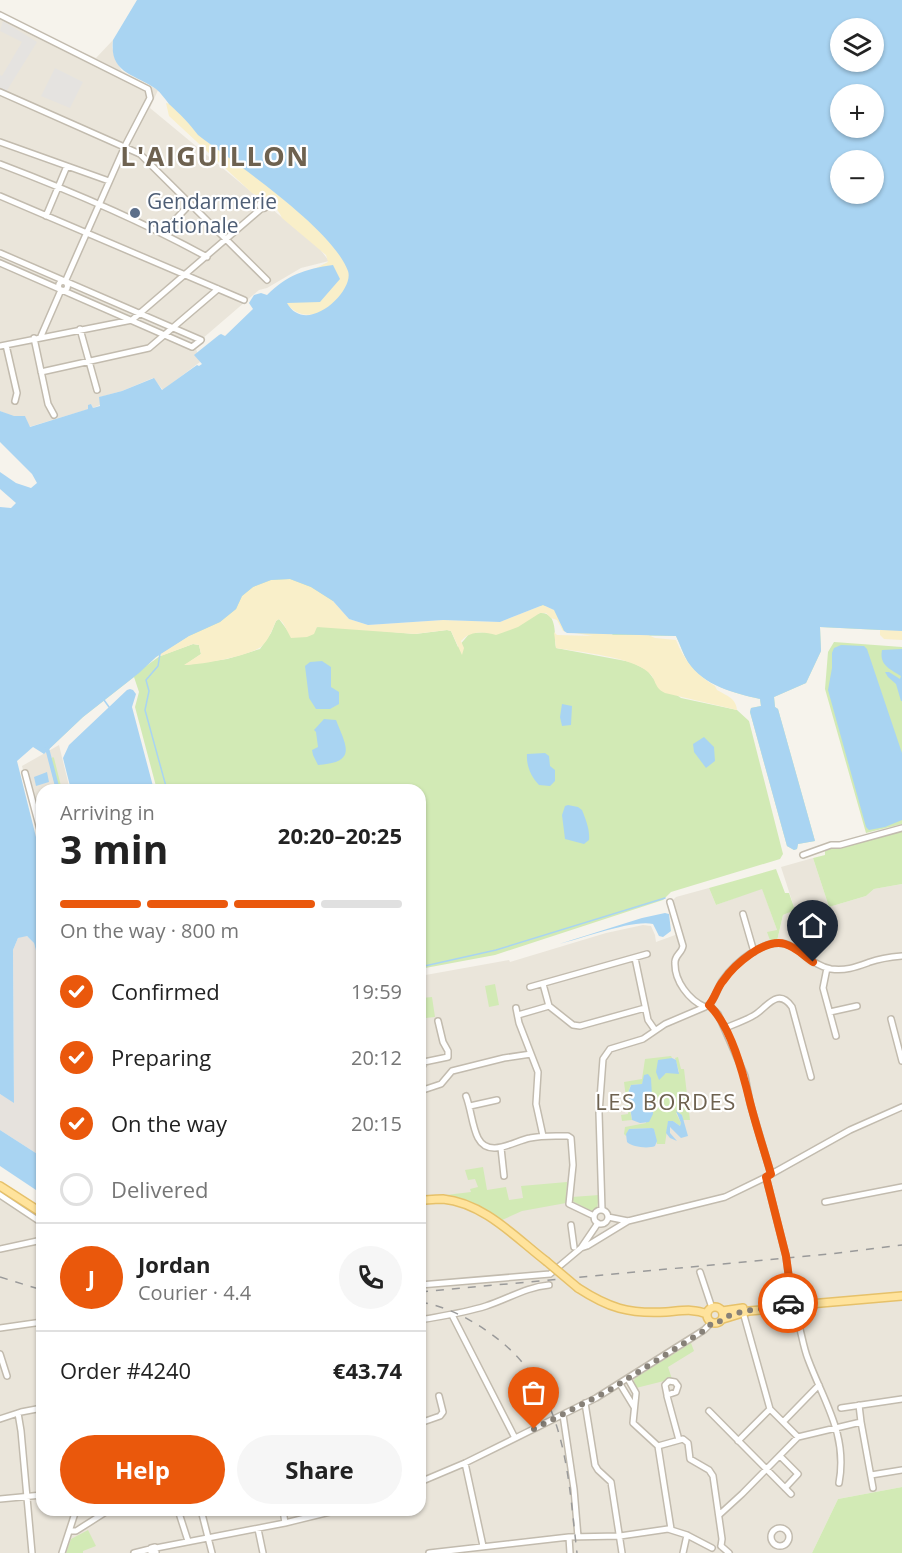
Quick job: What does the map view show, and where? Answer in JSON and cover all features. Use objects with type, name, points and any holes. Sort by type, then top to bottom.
[{"type":"main road","points":[[0,1186],[36,1209]]},
{"type":"main road","points":[[426,1200],[445,1199],[472,1207],[494,1220],[578,1288],[598,1301],[625,1311],[642,1313],[710,1311],[717,1307],[722,1315]]},
{"type":"main road","points":[[722,1315],[792,1305],[902,1296]]},
{"type":"main road","points":[[722,1315],[792,1305]]},
{"type":"main road","points":[[710,1311],[708,1319],[712,1323],[719,1322],[722,1315]]},
{"type":"street","points":[[0,15],[148,89],[150,93],[150,98],[124,146],[65,282],[67,288],[61,290],[41,336]]},
{"type":"street","points":[[0,92],[140,154],[267,280]]},
{"type":"street","points":[[0,142],[109,181]]},
{"type":"street","points":[[0,164],[99,203],[207,257]]},
{"type":"street","points":[[46,216],[67,166]]},
{"type":"street","points":[[0,196],[244,300]]},
{"type":"street","points":[[166,235],[174,221],[190,204]]},
{"type":"street","points":[[15,401],[17,393],[3,346],[41,336],[132,320],[186,276],[262,208]]},
{"type":"street","points":[[0,253],[201,340],[192,347],[0,263]]},
{"type":"street","points":[[41,372],[149,348],[218,289]]},
{"type":"street","points":[[111,312],[115,303]]},
{"type":"street","points":[[80,329],[97,390]]},
{"type":"street","points":[[34,338],[48,404],[54,415]]},
{"type":"street","points":[[25,773],[36,814]]},
{"type":"street","points":[[803,855],[831,845],[840,845],[902,828]]},
{"type":"street","points":[[670,902],[683,946],[682,951],[676,956],[675,966],[680,982],[688,995],[718,1014],[745,1076],[786,1256],[792,1305],[807,1357],[837,1427],[841,1465],[839,1483]]},
{"type":"street","points":[[743,914],[753,952]]},
{"type":"street","points":[[610,1232],[605,1212],[602,1210],[598,1113],[603,1059],[610,1049],[643,1039],[655,1030],[707,1006],[729,972],[753,952],[771,944],[783,943],[827,968],[851,969],[871,961],[902,956]]},
{"type":"street","points":[[530,987],[647,954]]},
{"type":"street","points":[[635,958],[648,1020],[655,1030]]},
{"type":"street","points":[[827,968],[823,988],[836,1036]]},
{"type":"street","points":[[543,984],[549,1006],[573,1025],[580,1026],[645,1008]]},
{"type":"street","points":[[725,1028],[757,1014],[769,1002],[779,999],[786,1001],[792,1007],[811,1077]]},
{"type":"street","points":[[518,1015],[549,1006]]},
{"type":"street","points":[[830,1012],[857,1006]]},
{"type":"street","points":[[516,1008],[538,1076],[536,1104],[543,1136]]},
{"type":"street","points":[[891,1018],[902,1061]]},
{"type":"street","points":[[426,1062],[448,1057],[438,1021]]},
{"type":"street","points":[[426,1089],[441,1084],[452,1071],[531,1054]]},
{"type":"street","points":[[466,1096],[479,1139],[489,1147],[501,1148],[527,1138],[543,1136],[571,1138],[573,1165],[569,1203],[594,1216],[598,1223]]},
{"type":"street","points":[[470,1106],[498,1100]]},
{"type":"street","points":[[426,1284],[550,1274],[581,1248],[598,1223],[606,1220],[628,1221],[711,1202],[768,1175],[850,1130],[902,1107]]},
{"type":"street","points":[[501,1148],[504,1176]]},
{"type":"street","points":[[825,1202],[902,1187]]},
{"type":"street","points":[[0,1196],[36,1219]]},
{"type":"street","points":[[594,1216],[602,1210]]},
{"type":"street","points":[[581,1248],[628,1221]]},
{"type":"street","points":[[571,1225],[574,1247]]},
{"type":"street","points":[[0,1249],[36,1241]]},
{"type":"street","points":[[700,1272],[710,1311]]},
{"type":"street","points":[[426,1319],[452,1315],[506,1299],[528,1288],[549,1285]]},
{"type":"street","points":[[743,1312],[770,1409],[798,1437]]},
{"type":"street","points":[[452,1315],[515,1438]]},
{"type":"street","points":[[0,1328],[36,1323]]},
{"type":"street","points":[[426,1479],[563,1415],[620,1384],[705,1330],[712,1323]]},
{"type":"street","points":[[0,1354],[7,1376]]},
{"type":"street","points":[[627,1379],[636,1393],[633,1419],[635,1426],[658,1446],[670,1529]]},
{"type":"street","points":[[620,1384],[634,1407]]},
{"type":"street","points":[[783,1422],[819,1385]]},
{"type":"street","points":[[667,1395],[679,1440]]},
{"type":"street","points":[[426,1421],[440,1416],[443,1412],[440,1396]]},
{"type":"street","points":[[841,1408],[902,1399]]},
{"type":"street","points":[[585,1403],[595,1465],[611,1482],[622,1553]]},
{"type":"street","points":[[859,1406],[873,1488]]},
{"type":"street","points":[[0,1419],[36,1409]]},
{"type":"street","points":[[738,1442],[770,1409]]},
{"type":"street","points":[[708,1411],[791,1494]]},
{"type":"street","points":[[18,1413],[32,1553]]},
{"type":"street","points":[[563,1415],[579,1537]]},
{"type":"street","points":[[719,1515],[798,1437],[861,1422]]},
{"type":"street","points":[[658,1446],[683,1439],[688,1443],[690,1458],[709,1470],[713,1476],[721,1546]]},
{"type":"street","points":[[780,1456],[798,1474],[785,1488]]},
{"type":"street","points":[[465,1463],[489,1553]]},
{"type":"street","points":[[871,1475],[902,1470]]},
{"type":"street","points":[[0,1499],[36,1495]]},
{"type":"street","points":[[62,1553],[75,1516]]},
{"type":"street","points":[[71,1531],[76,1531],[100,1516]]},
{"type":"street","points":[[180,1516],[188,1541]]},
{"type":"street","points":[[202,1516],[212,1553]]},
{"type":"street","points":[[284,1516],[285,1524]]},
{"type":"street","points":[[134,1553],[315,1516]]},
{"type":"street","points":[[258,1529],[263,1553]]},
{"type":"street","points":[[429,1553],[568,1537],[620,1536],[670,1529],[687,1535],[712,1550],[715,1545],[721,1546],[729,1553]]},
{"type":"street","points":[[683,1553],[687,1535]]},
{"type":"street","points":[[568,1537],[570,1553]]},
{"type":"street","points":[[777,1553],[780,1546]]},
{"type":"shaded area","points":[[0,16],[96,58],[113,40],[112,47],[116,61],[122,71],[158,90],[150,108],[319,248],[329,261],[301,268],[267,288],[259,290],[195,345],[200,362],[163,390],[153,378],[100,397],[100,405],[93,408],[91,404],[89,409],[29,427],[25,416],[14,417],[0,411]]},
{"type":"shaded area","points":[[3,21],[37,42],[6,92],[0,90],[0,75],[2,76],[22,42],[0,31]]},
{"type":"shaded area","points":[[55,68],[83,82],[70,108],[41,96]]},
{"type":"shaded area","points":[[59,745],[69,784],[36,784],[36,821],[22,766]]},
{"type":"shaded area","points":[[813,858],[829,907],[866,896],[874,889],[902,884],[902,1487],[838,1499],[812,1553],[0,1553],[0,1185],[36,1209],[36,1516],[426,1516],[426,975],[509,960],[510,962],[606,933],[643,925],[651,926],[656,942],[678,934],[675,924],[680,922],[673,900],[676,897],[709,888],[716,905],[762,888],[777,930],[777,941],[783,915],[795,910],[781,867]]},
{"type":"shaded area","points":[[27,936],[34,943],[36,951],[36,1153],[0,1130],[0,1094],[14,1102],[13,950],[18,938]]},
{"type":"shaded area","points":[[785,1272],[789,1295],[785,1301],[783,1286],[773,1286],[772,1275]]},
{"type":"green space","points":[[239,0],[902,0],[880,630],[820,627],[821,651],[806,683],[774,697],[815,841],[798,844],[797,849],[794,850],[787,846],[750,712],[751,708],[761,706],[760,699],[773,714]]},
{"type":"green space","points":[[480,382],[760,699],[730,691],[702,677],[688,662],[676,636],[613,635],[548,606],[333,601],[189,636],[156,657],[146,666],[160,656],[193,644],[199,645],[201,654],[185,665],[227,659],[260,649],[279,619],[288,631],[326,626],[415,634],[447,630],[451,631],[458,647],[470,633],[488,632],[540,613],[546,614],[550,616],[554,625],[556,648],[631,662],[647,670],[653,678],[681,698],[737,710],[749,721],[783,854],[780,859],[671,892],[663,900],[495,955],[426,968],[426,784],[155,784],[135,707],[139,692],[134,677],[83,717],[49,749],[0,648]]},
{"type":"green space","points":[[834,642],[902,647],[902,824],[866,833],[825,689],[828,652]]},
{"type":"green space","points":[[54,758],[60,784],[55,784],[49,760]]},
{"type":"green space","points":[[902,830],[902,884],[874,889],[866,896],[829,907],[813,858],[825,855],[825,851],[835,847]]},
{"type":"green space","points":[[776,869],[785,893],[789,893],[795,910],[783,915],[777,941],[771,943],[767,932],[777,930],[762,889],[716,905],[709,888]]},
{"type":"green space","points":[[495,984],[499,1005],[489,1007],[485,986]]},
{"type":"green space","points":[[432,997],[435,1017],[426,1018],[426,998]]},
{"type":"green space","points":[[671,1056],[672,1058],[666,1060],[663,1075],[679,1072],[675,1058],[678,1057],[681,1069],[684,1069],[690,1120],[683,1120],[682,1115],[676,1113],[681,1123],[680,1126],[673,1121],[668,1123],[665,1144],[657,1144],[654,1130],[651,1128],[629,1129],[626,1136],[625,1127],[646,1123],[644,1078],[642,1084],[631,1085],[629,1089],[632,1120],[622,1121],[621,1115],[628,1114],[624,1082],[642,1079],[645,1059]]},
{"type":"green space","points":[[483,1167],[487,1190],[506,1187],[509,1200],[523,1198],[521,1186],[567,1182],[566,1203],[522,1211],[500,1221],[446,1197],[446,1195],[471,1192],[470,1189],[478,1187],[475,1179],[468,1180],[465,1170]]},
{"type":"green space","points":[[599,1195],[597,1209],[592,1211],[572,1201],[572,1197]]},
{"type":"green space","points":[[691,1343],[694,1351],[668,1367],[672,1379],[636,1388],[633,1383],[635,1378]]},
{"type":"green space","points":[[902,1487],[902,1553],[812,1553],[838,1499]]},
{"type":"green space","points":[[88,1530],[96,1546],[83,1553],[66,1553],[71,1539]]},
{"type":"sand","points":[[166,103],[182,107],[277,178],[358,266],[340,307],[309,315],[296,312],[284,300],[314,269],[328,262],[326,255],[282,218],[274,206],[252,193],[169,116]]},
{"type":"sand","points":[[290,579],[311,587],[333,601],[349,619],[368,625],[443,620],[500,622],[543,605],[613,635],[648,635],[676,640],[692,667],[717,690],[733,700],[737,710],[665,693],[648,672],[630,662],[556,648],[554,632],[557,635],[593,636],[563,631],[557,620],[546,613],[540,613],[518,627],[496,635],[482,633],[468,635],[461,641],[464,648],[462,655],[451,631],[447,630],[415,634],[317,627],[314,634],[307,637],[291,638],[279,619],[262,646],[247,653],[212,662],[184,665],[201,654],[199,645],[193,644],[161,656],[160,654],[189,636],[220,622],[236,609],[242,596],[253,587],[271,580]]},
{"type":"sand","points":[[893,625],[902,625],[902,640],[884,639],[880,635],[880,630]]},
{"type":"water","points":[[137,0],[902,0],[902,631],[820,627],[821,651],[806,683],[774,697],[815,841],[798,844],[797,849],[794,850],[787,846],[750,712],[751,708],[761,706],[760,699],[730,691],[702,677],[688,662],[676,636],[567,633],[554,610],[543,605],[500,622],[443,620],[368,625],[349,619],[333,601],[311,587],[290,579],[271,580],[253,587],[242,596],[236,609],[220,622],[189,636],[156,657],[83,717],[44,754],[33,747],[17,761],[36,837],[36,951],[34,943],[27,936],[18,938],[13,950],[14,1103],[0,1094],[0,507],[11,508],[16,503],[0,489],[0,472],[16,483],[31,488],[37,483],[32,474],[0,442],[0,411],[14,416],[25,416],[30,427],[88,409],[88,405],[91,404],[93,408],[100,406],[99,397],[122,391],[154,378],[162,390],[197,365],[202,364],[194,355],[219,335],[225,336],[253,309],[249,303],[254,295],[261,293],[267,295],[282,282],[297,274],[333,265],[340,279],[320,302],[287,303],[295,312],[306,315],[316,313],[337,299],[348,280],[348,271],[339,254],[304,217],[258,179],[198,135],[156,89],[125,72],[115,60],[113,40]]},
{"type":"water","points":[[841,645],[864,646],[867,649],[902,753],[902,820],[885,827],[869,830],[866,827],[828,690],[832,653],[834,648]]},
{"type":"water","points":[[902,649],[901,701],[896,684],[885,672],[900,679],[901,676],[886,666],[882,659],[882,650]]},
{"type":"water","points":[[322,661],[331,667],[331,687],[339,692],[339,704],[330,709],[316,709],[309,698],[305,666],[310,662]]},
{"type":"water","points":[[127,690],[133,690],[136,694],[132,707],[152,784],[70,784],[63,758],[69,745]]},
{"type":"water","points":[[562,704],[572,706],[571,725],[562,726],[560,717]]},
{"type":"water","points":[[324,719],[336,720],[346,751],[339,760],[318,765],[312,750],[318,747],[314,730]]},
{"type":"water","points":[[704,737],[714,747],[715,761],[706,768],[694,752],[693,744]]},
{"type":"water","points":[[545,753],[549,756],[550,766],[555,770],[555,781],[550,786],[539,785],[531,775],[527,762],[527,754]]},
{"type":"water","points":[[47,772],[49,782],[36,784],[36,786],[34,777]]},
{"type":"water","points":[[565,806],[582,810],[589,836],[589,840],[584,844],[565,839],[562,815]]},
{"type":"water","points":[[669,914],[671,931],[663,937],[659,936],[653,924],[644,923],[620,927],[559,944],[642,918]]},
{"type":"water","points":[[672,1058],[676,1060],[679,1074],[666,1073],[659,1080],[656,1072],[658,1060]]},
{"type":"water","points":[[648,1074],[651,1078],[653,1114],[649,1122],[640,1123],[632,1120],[628,1093],[631,1085],[642,1084],[644,1075]]},
{"type":"water","points":[[676,1111],[682,1115],[688,1136],[681,1138],[670,1127],[670,1133],[677,1141],[666,1133],[668,1121],[673,1121],[680,1126]]},
{"type":"water","points":[[652,1128],[657,1141],[655,1146],[640,1147],[627,1142],[626,1134],[629,1129]]},
{"type":"water","points":[[0,1130],[36,1153],[36,1190],[0,1166]]},
{"type":"waterway","points":[[160,654],[158,666],[146,680],[149,691],[145,710],[165,784]]},
{"type":"waterway","points":[[104,700],[109,707]]},
{"type":"waterway","points":[[47,748],[56,784]]},
{"type":"waterway","points":[[426,966],[496,950],[665,898]]},
{"type":"railway","points":[[426,1291],[830,1254],[902,1245]]},
{"type":"railway","points":[[0,1277],[36,1288]]},
{"type":"railway","points":[[426,1303],[446,1309],[487,1331],[513,1353],[533,1376],[548,1402],[558,1430],[570,1490],[577,1553]]},
{"type":"way so far","points":[[534,1429],[608,1391],[705,1330],[712,1323],[743,1312],[788,1308],[788,1303]]},
{"type":"place","name":"Gendarmerie nationale","points":[[135,213]]},
{"type":"district","name":"L'AIGUILLON","points":[[215,155]]},
{"type":"district","name":"LES BORDES","points":[[666,1101]]},
{"type":"route","points":[[788,1303],[792,1300],[786,1256],[766,1177],[771,1174],[750,1103],[745,1076],[718,1014],[709,1005],[718,987],[735,965],[753,952],[771,944],[783,943],[813,962]]}]
